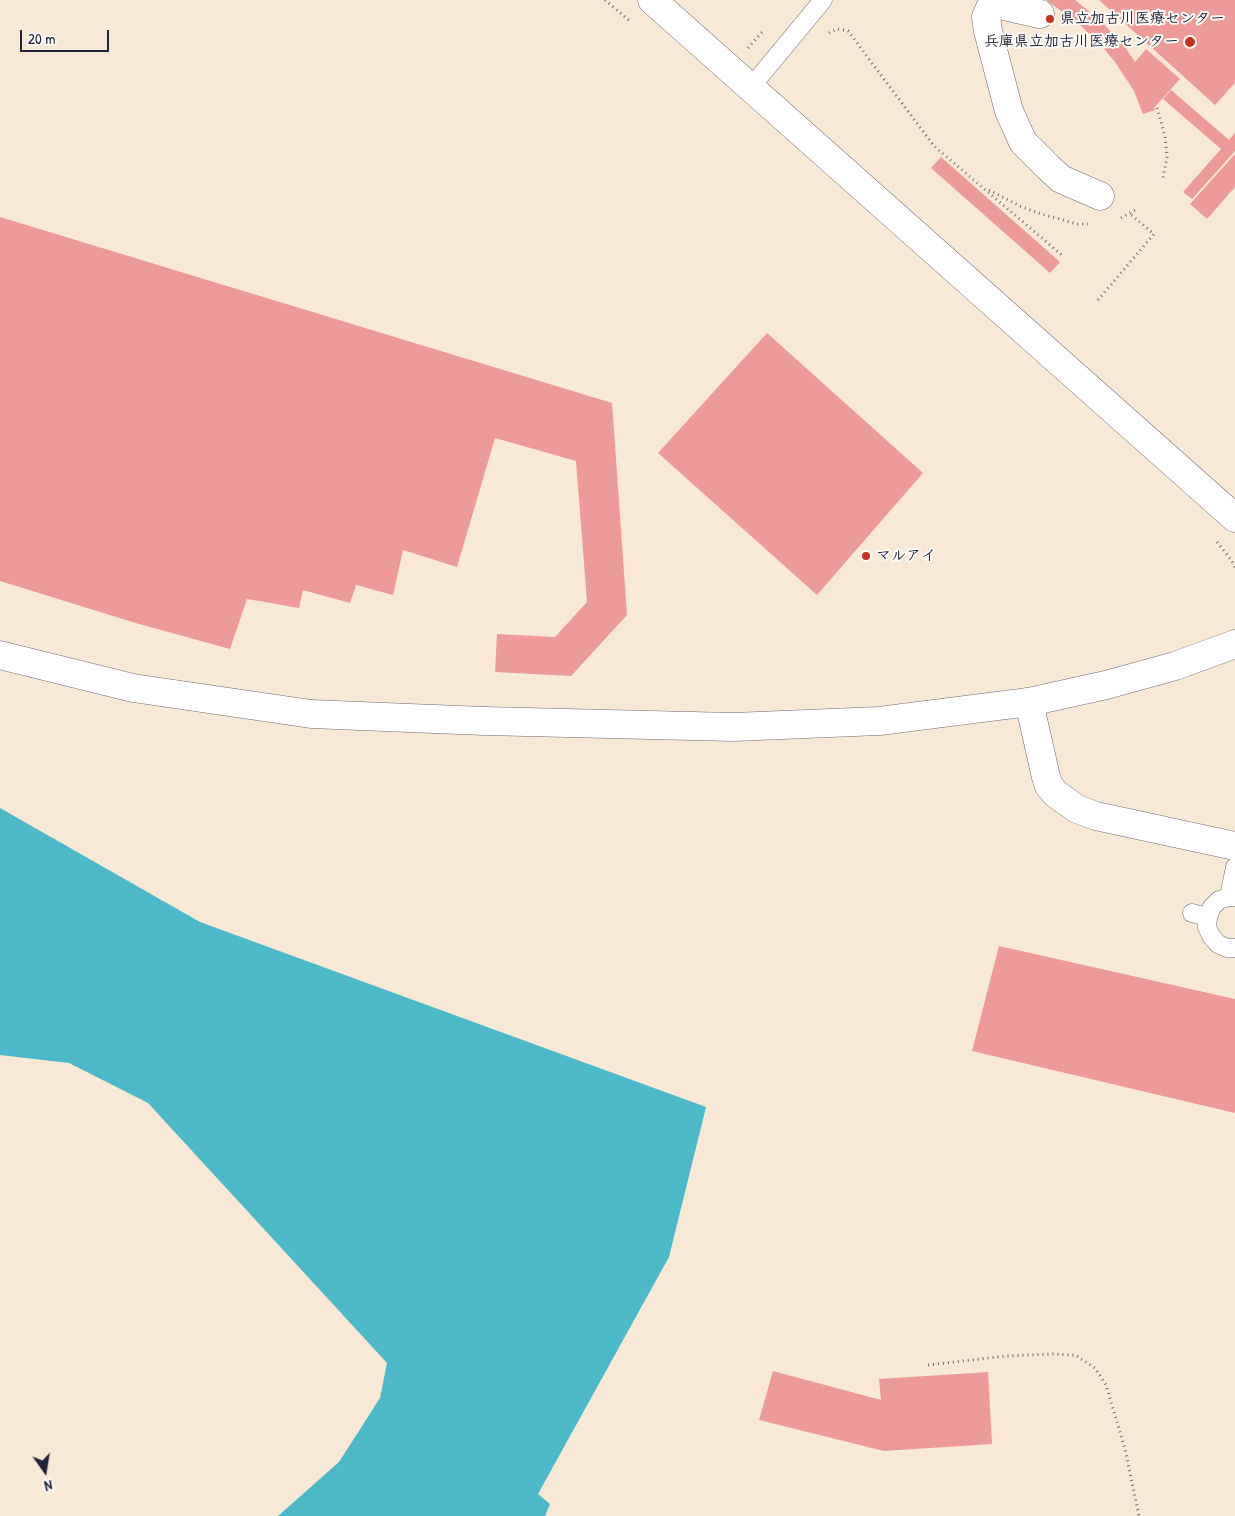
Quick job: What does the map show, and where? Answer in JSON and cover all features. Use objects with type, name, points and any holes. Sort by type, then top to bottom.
[{"type":"street","points":[[652,0],[1235,518]]},
{"type":"street","points":[[1040,14],[1000,5],[990,8],[986,18],[1009,111],[1023,142],[1049,168],[1061,179],[1100,196]]},
{"type":"street","points":[[0,655],[133,688],[311,714],[484,721],[733,727],[879,721],[1029,702],[1106,685],[1175,666],[1235,644]]},
{"type":"street","points":[[1029,702],[1049,786],[1056,794],[1076,809],[1096,816],[1235,846]]},
{"type":"lane","points":[[750,87],[823,0]]},
{"type":"lane","points":[[1235,867],[1232,897],[1219,900],[1200,915],[1211,936],[1218,944],[1227,948],[1235,948]]},
{"type":"path","points":[[825,34],[837,29],[848,31],[934,146],[1064,257]]},
{"type":"path","points":[[1157,108],[1165,136],[1167,157],[1163,178]]},
{"type":"path","points":[[982,186],[1020,206],[1038,213],[1077,224],[1091,224]]},
{"type":"path","points":[[1120,219],[1137,209]]},
{"type":"path","points":[[1098,300],[1154,234],[1129,213]]},
{"type":"path","points":[[928,1364],[1006,1356],[1054,1354],[1075,1355],[1095,1368],[1106,1385],[1125,1449],[1139,1516]]},
{"type":"water","points":[[0,808],[200,922],[706,1107],[669,1257],[538,1494],[550,1504],[545,1516],[278,1516],[339,1462],[380,1398],[387,1363],[148,1103],[69,1063],[0,1055]]},
{"type":"building","points":[[1046,0],[1075,0],[1102,22],[1125,47],[1135,62],[1146,49],[1180,79],[1154,108],[1155,110],[1143,114],[1134,91],[1105,50],[1078,23]]},
{"type":"building","name":"兵庫県立加古川医療センター","points":[[1099,0],[1235,0],[1235,83],[1215,105]]},
{"type":"building","points":[[1171,90],[1229,140],[1235,133],[1235,151],[1192,199],[1183,192],[1221,149],[1163,99]]},
{"type":"building","points":[[1235,154],[1235,187],[1207,219],[1190,204]]},
{"type":"building","points":[[941,157],[1060,262],[1050,273],[931,168]]},
{"type":"building","points":[[0,217],[612,403],[627,615],[571,676],[495,672],[497,634],[555,637],[587,602],[576,461],[495,438],[457,567],[403,550],[393,595],[356,585],[350,603],[303,590],[299,608],[247,599],[230,649],[139,624],[0,581]]},
{"type":"building","points":[[767,333],[923,473],[817,595],[658,453]]},
{"type":"building","points":[[999,946],[1235,999],[1235,1113],[972,1051]]},
{"type":"building","points":[[773,1371],[881,1400],[879,1379],[988,1372],[992,1444],[884,1451],[759,1420]]},
{"type":"place","name":"県立加古川医療センター","points":[[1050,19]]},
{"type":"place","name":"兵庫県立加古川医療センター","points":[[1190,42]]},
{"type":"place","name":"マルアイ","points":[[866,556]]}]
